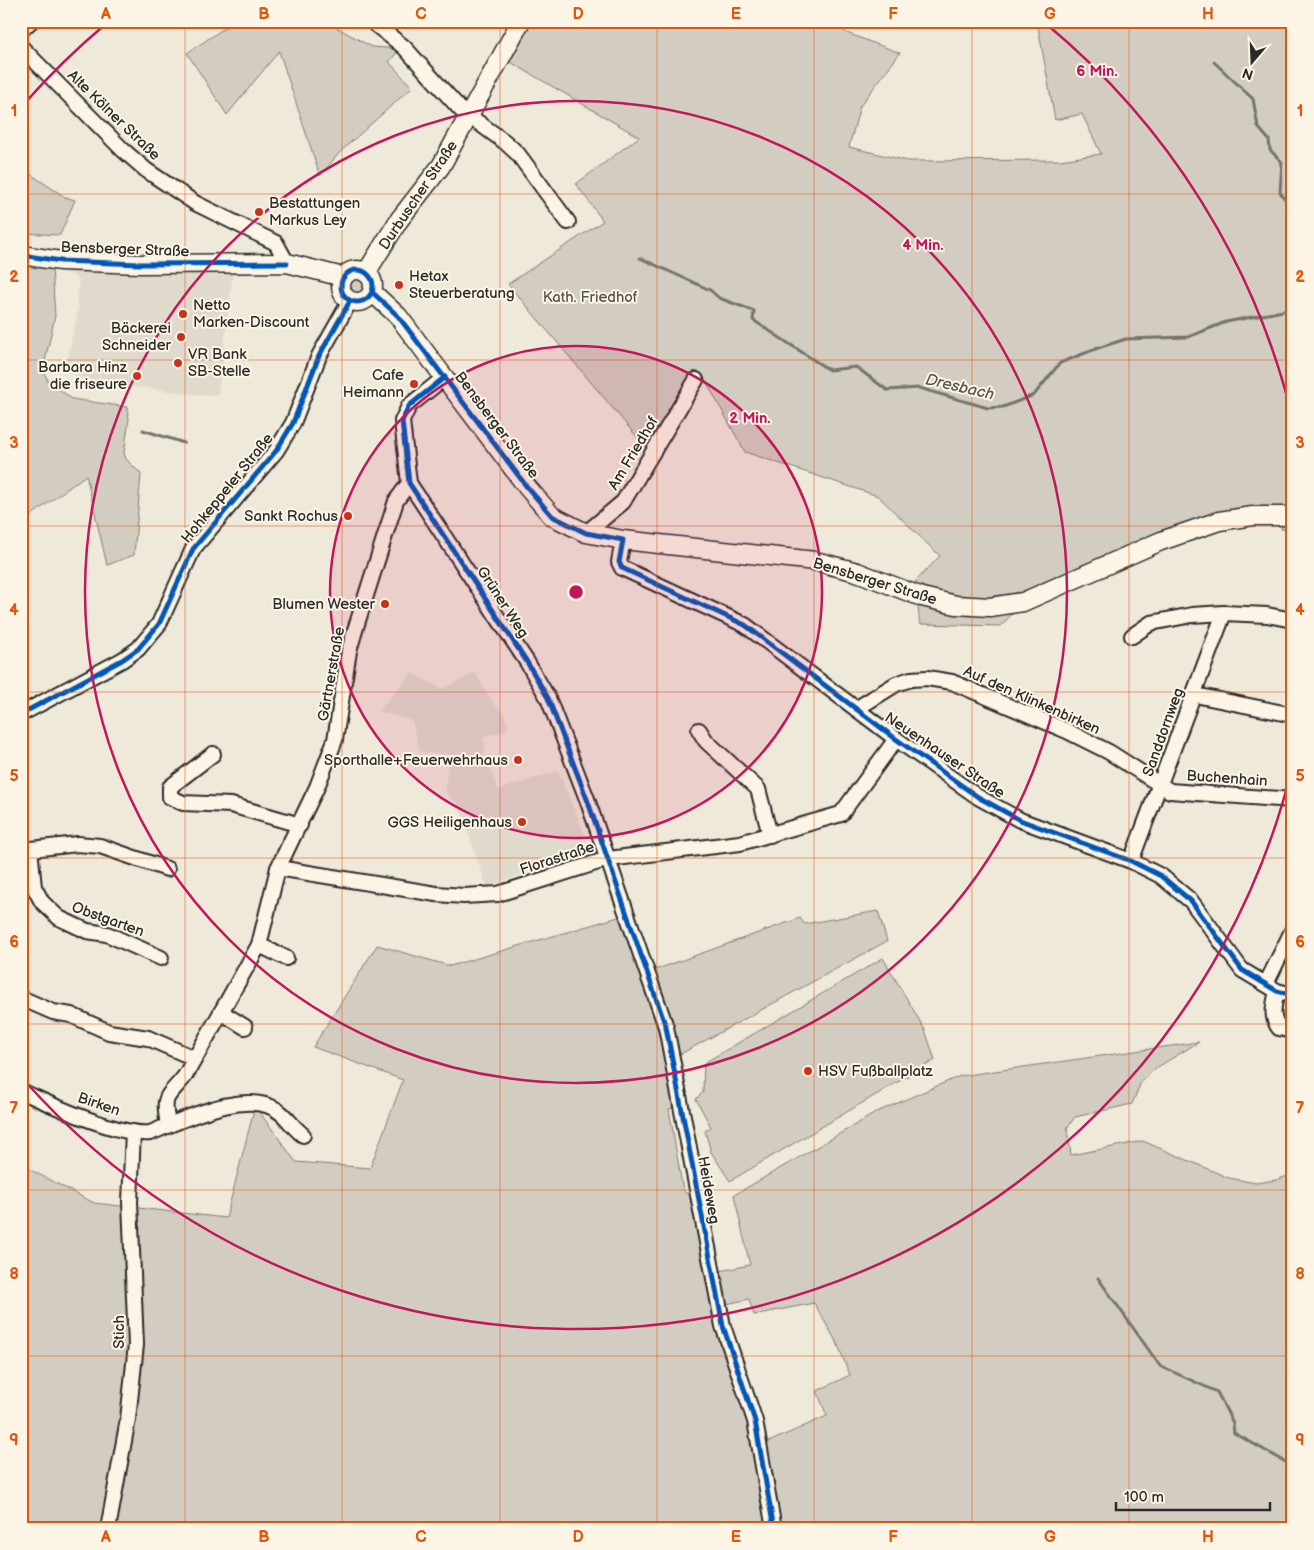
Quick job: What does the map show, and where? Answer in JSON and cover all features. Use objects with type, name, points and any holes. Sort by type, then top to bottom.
[{"type":"main road","name":"Durbuscher Straße","points":[[366,273],[399,220],[441,166],[521,21]]},
{"type":"main road","name":"Bensberger Straße","points":[[21,255],[61,261],[140,264],[288,263],[343,277]]},
{"type":"main road","points":[[351,271],[366,273],[372,282],[372,292],[364,301],[350,301],[341,290],[343,277],[351,271]]},
{"type":"main road","name":"Bensberger Straße","points":[[372,292],[398,316],[527,487],[552,516],[586,533],[623,540],[815,561],[857,572],[922,597],[956,605],[990,607],[1023,602],[1161,541],[1219,521],[1253,516],[1293,516]]},
{"type":"street","points":[[21,30],[31,21]]},
{"type":"street","points":[[371,21],[404,47],[461,110],[505,142],[518,154],[568,222]]},
{"type":"street","name":"Alte Kölner Straße","points":[[21,47],[123,150],[146,170],[195,203],[276,244],[288,263]]},
{"type":"street","name":"Hohkeppeler Straße","points":[[21,714],[122,660],[138,649],[158,624],[192,549],[276,452],[293,423],[319,356],[350,301]]},
{"type":"street","name":"Grüner Weg","points":[[445,377],[409,406],[405,412],[402,421],[409,483],[527,662],[548,698],[608,859]]},
{"type":"street","name":"Am Friedhof","points":[[586,533],[623,502],[696,380]]},
{"type":"street","name":"Gärtnerstraße","points":[[278,868],[300,825],[335,740],[349,651],[396,501],[409,483]]},
{"type":"street","name":"Neuenhauser Straße","points":[[623,540],[619,562],[622,568],[746,625],[896,739],[978,797],[1020,820],[1130,861],[1161,876],[1183,892],[1242,970],[1271,988],[1293,995]]},
{"type":"street","points":[[1132,636],[1151,623],[1192,615],[1224,613],[1266,615],[1293,620]]},
{"type":"street","name":"Sanddornweg","points":[[1130,861],[1161,786],[1224,613]]},
{"type":"street","name":"Auf den Klinkenbirken","points":[[856,709],[896,684],[927,678],[952,682],[1067,731],[1110,752],[1161,786]]},
{"type":"street","points":[[1195,695],[1293,715]]},
{"type":"street","points":[[700,730],[706,741],[758,789],[770,835]]},
{"type":"street","name":"Florastraße","points":[[278,868],[411,890],[471,896],[498,894],[608,859],[740,843],[841,814],[896,739]]},
{"type":"street","points":[[213,754],[170,787],[170,797],[183,803],[231,805],[300,825]]},
{"type":"street","name":"Buchenhain","points":[[1161,786],[1170,790],[1293,800]]},
{"type":"street","points":[[26,850],[78,844],[100,846],[167,869]]},
{"type":"street","name":"Obstgarten","points":[[26,850],[34,887],[42,902],[59,918],[88,931],[107,934],[162,958]]},
{"type":"street","name":"Heideweg","points":[[608,859],[666,1026],[722,1326],[755,1421],[774,1529]]},
{"type":"street","points":[[168,1125],[165,1098],[185,1076],[260,945],[278,868]]},
{"type":"street","points":[[1293,929],[1271,988],[1274,1021],[1279,1028],[1293,1031]]},
{"type":"street","points":[[260,945],[286,958]]},
{"type":"street","points":[[21,998],[53,1012],[70,1016],[109,1032],[148,1038],[194,1058]]},
{"type":"street","points":[[221,1012],[246,1027]]},
{"type":"street","name":"Birken","points":[[21,1091],[85,1117],[133,1132],[150,1133],[219,1107],[249,1102],[265,1105],[281,1113],[292,1127],[303,1135]]},
{"type":"street","name":"Stich","points":[[108,1529],[126,1437],[136,1344],[130,1202],[133,1132]]},
{"type":"shaded area","points":[[53,267],[233,272],[218,395],[208,396],[91,381],[76,376],[66,367],[79,305],[76,303],[79,280],[73,275],[52,270]]},
{"type":"shaded area","name":"GGS Heiligenhaus","points":[[412,673],[442,689],[475,673],[494,704],[504,713],[508,726],[504,731],[483,737],[486,751],[484,753],[498,790],[558,771],[587,840],[584,852],[487,887],[458,804],[450,798],[445,787],[450,755],[420,752],[412,721],[378,711]]},
{"type":"green space","points":[[235,21],[325,21],[372,47],[400,49],[389,62],[412,87],[340,152],[320,176],[279,51],[227,115],[187,53]]},
{"type":"green space","name":"Kath. Friedhof","points":[[529,21],[829,21],[847,33],[900,53],[860,106],[849,147],[908,161],[1060,160],[1101,154],[1082,114],[1055,120],[1037,21],[1293,21],[1293,531],[1281,529],[1286,516],[1219,521],[1023,602],[1001,626],[920,624],[915,582],[940,556],[878,496],[745,452],[703,376],[691,382],[648,450],[508,284],[603,221],[576,184],[639,137],[507,60]]},
{"type":"green space","points":[[21,168],[65,197],[75,200],[60,235],[21,233]]},
{"type":"green space","points":[[21,264],[52,267],[55,316],[43,370],[48,381],[72,399],[127,407],[129,419],[124,453],[126,459],[141,474],[134,555],[107,565],[86,475],[21,523]]},
{"type":"green space","points":[[358,276],[365,279],[368,286],[365,293],[358,296],[351,293],[348,286],[351,279]]},
{"type":"green space","points":[[878,911],[887,941],[677,1056],[652,971],[800,918],[804,924]]},
{"type":"green space","points":[[622,916],[669,1054],[677,1107],[669,1109],[682,1185],[685,1193],[693,1194],[751,1424],[769,1529],[21,1529],[21,1165],[94,1203],[226,1218],[255,1106],[296,1162],[370,1168],[403,1080],[313,1047],[377,945],[450,966]]},
{"type":"green space","name":"HSV Fußballplatz","points":[[883,958],[925,1030],[935,1060],[730,1181],[711,1152],[705,1131],[711,1127],[696,1099],[703,1092],[704,1063]]},
{"type":"green space","points":[[1199,1042],[1156,1068],[1141,1082],[1132,1104],[1075,1117],[1067,1128],[1071,1155],[1143,1141],[1229,1178],[1256,1183],[1276,1180],[1293,1174],[1293,1529],[783,1529],[776,1521],[764,1444],[827,1416],[817,1391],[850,1375],[837,1343],[814,1303],[754,1315],[749,1299],[722,1305],[715,1272],[750,1265],[734,1195],[879,1111],[960,1076]]},
{"type":"waterway","points":[[1214,62],[1253,99],[1258,127],[1269,140],[1270,150],[1282,162],[1280,192],[1293,211]]},
{"type":"waterway","name":"Dresbach","points":[[640,258],[710,290],[719,298],[754,311],[753,320],[829,370],[856,367],[887,390],[919,388],[988,408],[1003,407],[1034,395],[1060,363],[1098,348],[1126,339],[1188,337],[1226,322],[1293,309]]},
{"type":"waterway","points":[[143,430],[184,443]]},
{"type":"waterway","points":[[1098,1278],[1160,1366],[1217,1392],[1233,1423],[1234,1433],[1293,1466]]},
{"type":"cycle path","points":[[21,255],[61,261],[140,264],[287,263]]},
{"type":"cycle path","points":[[357,270],[363,271],[368,275],[372,280],[373,286],[372,292],[368,297],[363,301],[357,302],[351,301],[346,297],[342,292],[341,286],[342,280],[346,275],[351,271],[357,270]]},
{"type":"cycle path","points":[[372,292],[398,316],[527,487],[552,516],[586,533],[623,540],[619,562],[622,568],[745,625],[896,739],[978,797],[1020,820],[1131,861],[1161,876],[1191,901],[1242,970],[1277,991],[1293,995]]},
{"type":"cycle path","points":[[21,714],[122,660],[138,649],[159,624],[193,549],[276,451],[293,423],[319,356],[350,301]]},
{"type":"cycle path","points":[[445,377],[409,406],[402,421],[409,483],[527,662],[548,698],[587,799],[666,1027],[723,1326],[755,1421],[774,1529]]},
{"type":"place","name":"Bestattungen Markus Ley","points":[[259,212]]},
{"type":"place","name":"Hetax Steuerberatung","points":[[399,285]]},
{"type":"place","name":"Netto Marken-Discount","points":[[183,314]]},
{"type":"place","name":"Bäckerei Schneider","points":[[181,337]]},
{"type":"place","name":"VR Bank SB-Stelle","points":[[178,363]]},
{"type":"place","name":"Barbara Hinz die friseure","points":[[137,376]]},
{"type":"place","name":"Cafe Heimann","points":[[414,384]]},
{"type":"place","name":"Sankt Rochus","points":[[348,516]]},
{"type":"place","name":"Blumen Wester","points":[[385,604]]},
{"type":"place","name":"Sporthalle+Feuerwehrhaus","points":[[518,760]]},
{"type":"place","name":"GGS Heiligenhaus","points":[[522,822]]},
{"type":"place","name":"HSV Fußballplatz","points":[[808,1071]]}]
